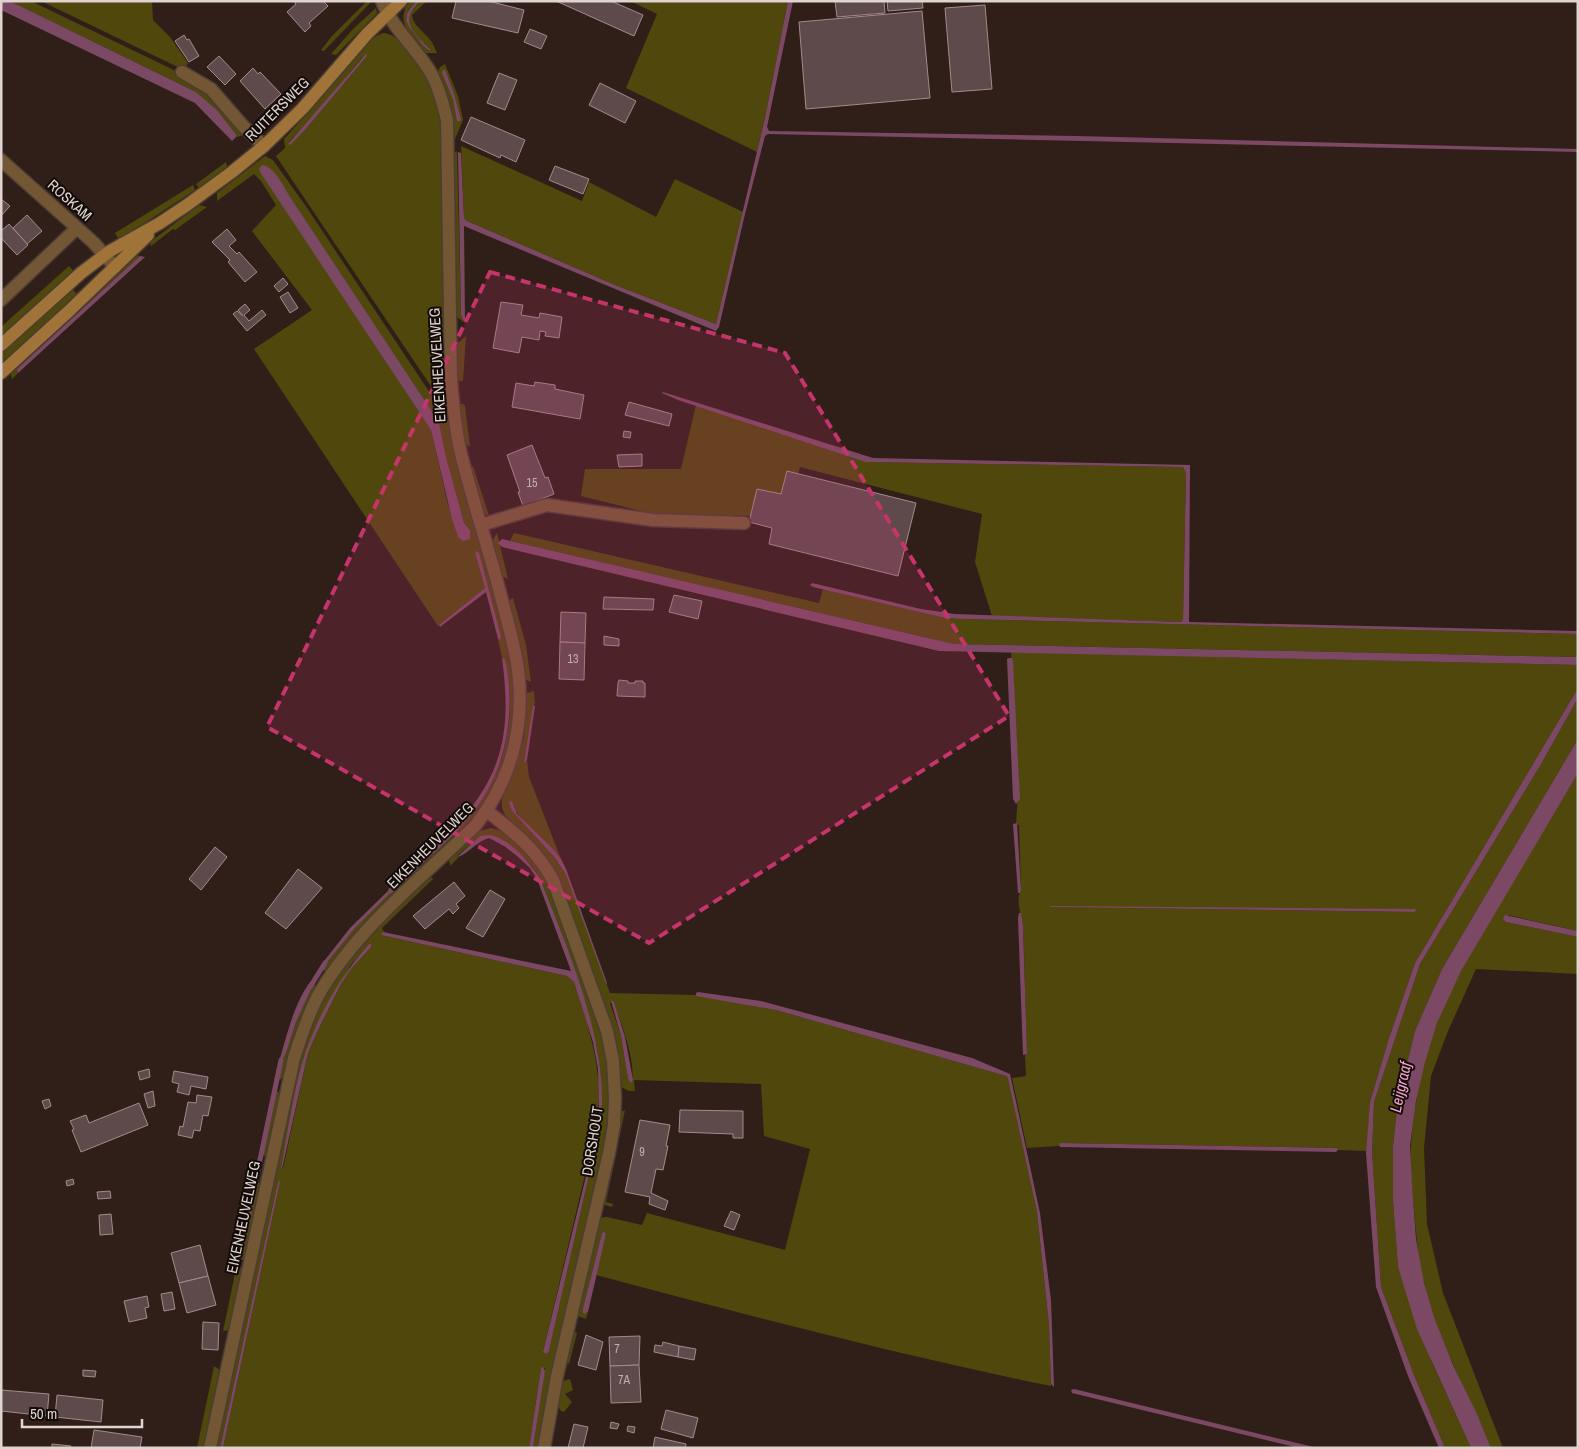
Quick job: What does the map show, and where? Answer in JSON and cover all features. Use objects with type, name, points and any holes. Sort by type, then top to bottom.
[{"type":"street","name":"EIKENHEUVELWEG","points":[[210,1448],[294,1058],[309,1016],[319,995],[339,964],[364,932],[475,826],[487,811],[513,756],[516,740],[520,704],[518,669],[459,444],[451,379],[447,120],[441,95],[432,74],[387,15],[382,1]]},
{"type":"street","name":"RUITERSWEG","points":[[1,346],[55,296],[104,255],[160,223],[232,172],[264,146],[303,108],[344,59],[401,1]]},
{"type":"street","points":[[182,72],[212,89],[247,131],[264,146]]},
{"type":"street","name":"ROSKAM","points":[[1,160],[94,243],[114,267]]},
{"type":"street","name":"RUITERSWEG","points":[[1,373],[160,223]]},
{"type":"street","points":[[1,300],[77,228]]},
{"type":"street","points":[[481,525],[547,505],[653,520],[744,523]]},
{"type":"street","name":"DORSHOUT","points":[[487,811],[512,830],[537,853],[553,880],[606,1030],[613,1061],[614,1125],[609,1154],[561,1357],[544,1448]]},
{"type":"highlighted area","points":[[490,272],[785,353],[1009,716],[649,943],[267,727]]},
{"type":"shaded area","points":[[1,1],[10,1],[196,92],[217,110],[237,136],[232,141],[195,103],[1,10]]},
{"type":"shaded area","points":[[10,1],[31,1],[182,74],[202,87],[244,135],[237,137],[217,110],[196,92]]},
{"type":"shaded area","points":[[41,1],[152,1],[153,20],[170,37],[188,63],[184,70]]},
{"type":"shaded area","points":[[367,1],[372,1],[324,51],[321,50],[332,36]]},
{"type":"shaded area","points":[[410,1],[417,1],[409,9],[406,18],[411,30],[428,51],[430,49],[414,32],[409,20],[414,8],[420,1],[427,1],[412,15],[417,26],[431,41],[437,53],[425,53],[410,35],[403,15]]},
{"type":"shaded area","points":[[417,1],[420,1],[414,8],[409,20],[414,32],[430,51],[422,44],[407,22],[407,14]]},
{"type":"shaded area","points":[[630,1],[788,1],[757,152],[626,88],[657,14]]},
{"type":"shaded area","points":[[788,1],[793,1],[767,127],[769,131],[1077,136],[1578,149],[1578,152],[768,134],[765,136],[719,327],[716,331],[464,226],[465,320],[463,320],[461,315],[458,152],[461,153],[464,218],[467,221],[615,285],[716,324],[765,118]]},
{"type":"shaded area","points":[[376,8],[377,13],[336,55],[331,54],[354,28]]},
{"type":"shaded area","points":[[384,33],[392,35],[407,48],[431,86],[441,120],[447,410],[276,156],[285,148],[284,139],[342,69],[375,37]],"holes":[[[367,56],[305,130],[288,143],[362,58]]]},
{"type":"shaded area","points":[[366,54],[367,56],[305,130],[290,145],[288,144]]},
{"type":"shaded area","points":[[445,64],[458,96],[463,120],[455,139],[447,93],[438,72],[440,67]]},
{"type":"shaded area","points":[[445,70],[454,94],[460,121],[457,121],[453,99],[442,73]]},
{"type":"shaded area","points":[[461,146],[582,201],[589,182],[656,217],[675,179],[743,212],[716,324],[615,285],[467,221],[464,218]]},
{"type":"shaded area","points":[[457,151],[461,315],[465,323],[457,317],[454,153]]},
{"type":"shaded area","points":[[265,156],[273,160],[450,423],[467,497],[504,630],[512,675],[515,708],[511,739],[492,791],[480,810],[461,832],[327,971],[319,970],[321,965],[324,966],[356,927],[394,886],[412,869],[412,871],[415,871],[459,829],[484,797],[501,760],[506,739],[510,698],[508,677],[498,639],[500,640],[475,552],[485,588],[438,626],[254,349],[312,310],[252,231],[276,205],[261,181],[254,174],[217,201],[217,193]],"holes":[[[259,169],[272,171],[439,422],[446,457],[464,523],[470,530],[458,537],[447,501],[431,430]]]},
{"type":"shaded area","points":[[226,162],[227,167],[199,188],[196,184]]},
{"type":"shaded area","points":[[262,165],[271,169],[278,178],[439,422],[446,457],[464,523],[470,530],[470,539],[463,541],[458,537],[431,430],[260,172],[259,169]]},
{"type":"shaded area","points":[[193,185],[195,190],[119,240],[115,233]]},
{"type":"shaded area","points":[[199,205],[207,207],[151,246],[150,242]]},
{"type":"shaded area","points":[[137,255],[140,256],[17,369],[18,373],[12,379],[10,371]]},
{"type":"shaded area","points":[[140,256],[145,257],[18,373],[17,369]]},
{"type":"shaded area","points":[[69,266],[75,273],[1,339],[1,327]]},
{"type":"shaded area","points":[[71,288],[79,296],[1,368],[1,351]]},
{"type":"shaded area","points":[[466,336],[463,381],[458,381],[457,344]]},
{"type":"shaded area","points":[[663,392],[873,458],[1190,465],[1189,622],[1578,631],[1578,634],[945,618],[813,587],[810,585],[812,583],[921,609],[955,614],[1181,622],[1183,619],[1186,473],[1183,467],[865,462],[678,400]]},
{"type":"shaded area","points":[[459,404],[465,406],[470,447],[465,444]]},
{"type":"shaded area","points":[[696,405],[865,462],[1183,467],[1186,473],[1183,619],[1181,622],[992,616],[975,562],[982,514],[800,467],[787,517],[674,516],[653,514],[581,496],[585,469],[681,469]]},
{"type":"shaded area","points":[[473,466],[489,516],[483,513],[471,469]]},
{"type":"shaded area","points":[[497,533],[508,579],[502,576],[491,543]]},
{"type":"shaded area","points":[[514,533],[819,603],[823,589],[945,618],[1578,634],[1578,657],[954,644],[510,541]]},
{"type":"shaded area","points":[[502,539],[954,644],[1578,657],[1578,665],[939,651],[502,547],[498,543]]},
{"type":"shaded area","points":[[476,551],[479,553],[501,637],[500,640],[498,639],[486,592],[440,627],[439,625],[485,588]]},
{"type":"shaded area","points":[[513,598],[526,645],[531,682],[524,679],[508,603]]},
{"type":"shaded area","points":[[1011,652],[1578,665],[1578,688],[1415,963],[1389,1038],[1370,1102],[1367,1151],[1338,1150],[1337,1148],[1061,1143],[1059,1146],[1027,1148],[1012,1078],[1026,1076],[1025,1055],[1027,1054],[1023,926],[1019,904],[1021,890],[1019,825],[1016,824],[1019,780]],"holes":[[[1050,907],[1416,910],[1415,912]]]},
{"type":"shaded area","points":[[502,658],[505,659],[508,679],[509,720],[506,741],[493,780],[483,798],[465,822],[437,851],[412,871],[418,862],[467,813],[492,773],[504,732],[506,709]]},
{"type":"shaded area","points":[[1012,658],[1013,662],[1020,799],[1016,804],[1013,799],[1007,659]]},
{"type":"shaded area","points":[[1578,688],[1578,698],[1540,766],[1420,964],[1374,1102],[1372,1152],[1381,1287],[1414,1375],[1445,1448],[1439,1448],[1408,1376],[1376,1287],[1366,1153],[1370,1102],[1389,1038],[1415,963]]},
{"type":"shaded area","points":[[534,691],[535,704],[533,705],[525,762],[527,760],[529,777],[561,859],[521,818],[513,803],[512,811],[556,859],[566,875],[610,993],[696,995],[776,1010],[1006,1076],[1009,1079],[1037,1212],[1049,1325],[1051,1386],[880,1348],[596,1275],[606,1234],[602,1233],[583,1308],[583,1313],[588,1312],[586,1319],[575,1315],[598,1218],[607,1217],[642,1225],[647,1213],[785,1250],[810,1149],[764,1136],[761,1084],[634,1080],[635,1091],[629,1091],[621,1087],[618,1058],[542,853],[505,815],[502,808],[502,798],[524,738],[527,693]],"holes":[[[610,1003],[614,1003],[630,1053],[633,1073],[632,1082],[628,1079],[621,1036]]]},
{"type":"shaded area","points":[[1578,698],[1578,739],[1442,969],[1415,1031],[1398,1100],[1393,1146],[1393,1201],[1398,1267],[1433,1365],[1471,1448],[1445,1448],[1414,1375],[1381,1287],[1372,1152],[1374,1102],[1420,964],[1540,766]]},
{"type":"shaded area","points":[[533,705],[535,706],[527,760],[524,763]]},
{"type":"shaded area","points":[[1578,739],[1578,773],[1461,971],[1437,1023],[1416,1101],[1410,1146],[1416,1239],[1424,1283],[1434,1317],[1453,1365],[1491,1448],[1471,1448],[1417,1329],[1398,1267],[1393,1201],[1393,1146],[1398,1100],[1415,1031],[1442,969]]},
{"type":"shaded area","points":[[1578,773],[1578,931],[1508,915],[1506,922],[1578,937],[1578,974],[1476,969],[1448,1031],[1431,1076],[1424,1148],[1427,1224],[1443,1293],[1503,1448],[1491,1448],[1445,1346],[1424,1284],[1420,1265],[1411,1177],[1410,1153],[1414,1114],[1427,1053],[1450,993],[1481,935]]},
{"type":"shaded area","points":[[512,801],[517,814],[561,859],[606,984],[566,875],[556,859],[512,811],[509,802]]},
{"type":"shaded area","points":[[1017,823],[1020,893],[1018,893],[1013,824]]},
{"type":"shaded area","points":[[491,828],[504,832],[523,849],[545,877],[602,1031],[609,1061],[610,1124],[540,1448],[533,1448],[545,1368],[541,1368],[529,1448],[223,1448],[280,1182],[278,1182],[220,1448],[215,1448],[296,1073],[311,1027],[320,1005],[342,969],[378,928],[431,877],[433,879],[382,928],[384,932],[381,935],[567,976],[574,982],[590,1035],[599,1087],[597,1124],[543,1352],[549,1351],[600,1127],[602,1112],[600,1069],[597,1048],[562,934],[540,878],[531,865],[517,852],[494,836],[480,836],[457,856],[458,858],[450,866],[449,860],[477,832]],"holes":[[[370,943],[372,946],[352,968],[341,984],[308,1053],[283,1168],[281,1169],[296,1091],[315,1030],[350,966]]]},
{"type":"shaded area","points":[[490,835],[512,846],[540,878],[563,936],[585,1000],[600,1065],[602,1097],[600,1127],[549,1351],[546,1354],[543,1352],[589,1164],[599,1107],[598,1069],[593,1042],[574,982],[567,976],[381,935],[383,932],[571,971],[537,879],[530,868],[504,846],[489,838],[457,857],[480,836]]},
{"type":"shaded area","points":[[393,886],[395,888],[356,927],[324,966],[321,965],[350,928]]},
{"type":"shaded area","points":[[1050,906],[1416,909],[1416,910],[1415,912]]},
{"type":"shaded area","points":[[1019,913],[1021,913],[1023,926],[1027,1054],[1023,1055],[1018,918]]},
{"type":"shaded area","points":[[1505,915],[1578,931],[1578,937],[1506,922],[1503,919]]},
{"type":"shaded area","points":[[370,943],[372,946],[352,968],[341,984],[308,1053],[282,1169],[295,1094],[306,1051],[325,1007],[341,980]]},
{"type":"shaded area","points":[[312,979],[316,990],[284,1077],[278,1081],[274,1080],[278,1065],[286,1053],[296,1022],[313,985]]},
{"type":"shaded area","points":[[311,981],[313,985],[279,1066],[295,1010]]},
{"type":"shaded area","points":[[698,992],[761,1001],[972,1058],[1010,1074],[1040,1213],[1051,1300],[1054,1387],[1051,1384],[1049,1325],[1037,1212],[1008,1078],[776,1010],[696,996]]},
{"type":"shaded area","points":[[611,1001],[614,1002],[625,1037],[633,1080],[631,1083],[628,1079],[621,1036]]},
{"type":"shaded area","points":[[273,1089],[280,1093],[267,1156],[261,1155],[260,1150]]},
{"type":"shaded area","points":[[625,1110],[606,1202],[613,1204],[612,1207],[605,1205],[602,1201],[621,1112]]},
{"type":"shaded area","points":[[1059,1144],[1337,1148],[1338,1150],[1336,1152],[1060,1147]]},
{"type":"shaded area","points":[[253,1182],[261,1183],[245,1259],[238,1261]]},
{"type":"shaded area","points":[[278,1182],[223,1448],[220,1448]]},
{"type":"shaded area","points":[[602,1233],[606,1234],[588,1312],[585,1314],[583,1313],[583,1308]]},
{"type":"shaded area","points":[[243,1267],[230,1330],[223,1331],[236,1269]]},
{"type":"shaded area","points":[[571,1330],[577,1333],[569,1364],[564,1359]]},
{"type":"shaded area","points":[[214,1366],[221,1371],[204,1448],[197,1448]]},
{"type":"shaded area","points":[[543,1367],[545,1371],[533,1448],[529,1448],[541,1368]]},
{"type":"shaded area","points":[[570,1379],[573,1390],[565,1394],[572,1402],[564,1412],[561,1411],[556,1403],[560,1382]]},
{"type":"shaded area","points":[[1074,1389],[1318,1448],[1299,1448],[1072,1393],[1071,1390]]},
{"type":"building","points":[[294,1],[323,1],[328,6],[309,23],[311,26],[305,32],[287,12],[296,4]]},
{"type":"building","points":[[456,1],[488,1],[524,10],[518,33],[452,18]]},
{"type":"building","points":[[556,1],[611,1],[643,15],[634,36]]},
{"type":"building","points":[[835,1],[884,1],[885,13],[837,17]]},
{"type":"building","points":[[887,1],[922,1],[923,8],[888,11]]},
{"type":"building","points":[[985,5],[992,89],[952,92],[945,8]]},
{"type":"building","points":[[922,11],[930,98],[806,109],[799,22]]},
{"type":"building","points":[[530,29],[547,36],[541,49],[524,42]]},
{"type":"building","points":[[184,35],[187,40],[189,39],[199,56],[189,62],[175,41]]},
{"type":"building","points":[[219,56],[236,74],[225,85],[207,67]]},
{"type":"building","points":[[253,68],[258,74],[260,72],[281,94],[265,109],[240,81]]},
{"type":"building","points":[[499,73],[517,80],[505,110],[487,103]]},
{"type":"building","points":[[600,83],[636,101],[625,123],[589,105]]},
{"type":"building","points":[[471,117],[525,140],[516,162],[501,155],[500,158],[461,140]]},
{"type":"building","points":[[555,166],[589,179],[583,194],[549,180]]},
{"type":"building","points":[[1,199],[10,206],[1,216]]},
{"type":"building","points":[[27,215],[42,231],[27,244],[13,228]]},
{"type":"building","points":[[9,224],[28,245],[17,255],[1,238],[1,231]]},
{"type":"building","points":[[227,229],[236,240],[229,246],[237,254],[239,252],[257,272],[245,282],[228,262],[230,260],[212,242]]},
{"type":"building","points":[[283,278],[288,284],[279,292],[274,286]]},
{"type":"building","points":[[288,292],[298,308],[290,313],[280,297]]},
{"type":"building","points":[[501,302],[523,305],[521,315],[539,318],[540,313],[562,317],[559,338],[545,336],[546,332],[540,331],[539,340],[522,337],[519,353],[493,348]]},
{"type":"building","points":[[245,304],[250,310],[244,315],[249,321],[262,310],[266,315],[247,331],[233,314],[237,311],[243,316],[238,310]]},
{"type":"building","points":[[535,382],[555,385],[555,389],[584,395],[580,419],[512,407],[516,383],[534,386]]},
{"type":"building","points":[[629,402],[672,414],[669,426],[625,415]]},
{"type":"building","points":[[624,431],[631,432],[630,438],[623,437]]},
{"type":"building","points":[[532,445],[545,478],[548,477],[554,494],[523,506],[507,455]]},
{"type":"building","points":[[642,454],[642,466],[619,467],[617,455]]},
{"type":"building","points":[[787,471],[916,503],[898,576],[769,544],[772,528],[749,522],[757,489],[781,494]]},
{"type":"building","points":[[674,595],[702,601],[698,619],[669,612]]},
{"type":"building","points":[[604,597],[654,599],[653,610],[603,609]]},
{"type":"building","points":[[561,612],[586,613],[585,643],[560,642]]},
{"type":"building","points":[[604,636],[619,639],[619,646],[604,645]]},
{"type":"building","points":[[560,642],[585,643],[584,680],[559,679]]},
{"type":"building","points":[[619,680],[628,681],[628,683],[643,681],[645,683],[645,697],[617,696]]},
{"type":"building","points":[[215,847],[227,857],[201,890],[189,879]]},
{"type":"building","points":[[298,869],[322,888],[286,929],[265,913]]},
{"type":"building","points":[[454,882],[465,896],[456,904],[459,908],[453,914],[449,909],[425,929],[413,916]]},
{"type":"building","points":[[490,890],[505,899],[483,937],[466,928]]},
{"type":"building","points":[[149,1069],[150,1077],[140,1080],[138,1072]]},
{"type":"building","points":[[174,1071],[208,1077],[206,1089],[191,1086],[189,1095],[177,1092],[179,1084],[172,1082]]},
{"type":"building","points":[[153,1091],[155,1106],[148,1108],[144,1094]]},
{"type":"building","points":[[197,1095],[212,1097],[208,1116],[203,1115],[200,1131],[194,1130],[192,1138],[178,1135],[180,1126],[183,1127],[188,1102],[196,1103]]},
{"type":"building","points":[[49,1099],[51,1106],[45,1109],[42,1101]]},
{"type":"building","points":[[139,1103],[148,1125],[81,1152],[70,1121],[86,1115],[89,1123]]},
{"type":"building","points":[[680,1110],[743,1111],[743,1138],[733,1138],[733,1134],[679,1132]]},
{"type":"building","points":[[640,1120],[670,1125],[663,1170],[656,1169],[651,1193],[668,1201],[665,1210],[649,1204],[650,1197],[625,1192]]},
{"type":"building","points":[[73,1179],[74,1184],[67,1186],[66,1181]]},
{"type":"building","points":[[110,1191],[111,1198],[98,1199],[97,1192]]},
{"type":"building","points":[[731,1211],[740,1215],[734,1230],[724,1226]]},
{"type":"building","points":[[111,1214],[113,1234],[100,1235],[99,1215]]},
{"type":"building","points":[[200,1245],[208,1276],[179,1283],[171,1253]]},
{"type":"building","points":[[208,1276],[216,1305],[187,1313],[179,1283]]},
{"type":"building","points":[[172,1292],[175,1309],[164,1311],[161,1294]]},
{"type":"building","points":[[147,1296],[149,1307],[145,1308],[147,1318],[129,1322],[124,1301]]},
{"type":"building","points":[[203,1322],[219,1323],[218,1350],[202,1349]]},
{"type":"building","points":[[586,1335],[603,1342],[596,1370],[578,1365]]},
{"type":"building","points":[[640,1336],[639,1365],[610,1366],[609,1337]]},
{"type":"building","points":[[663,1342],[679,1346],[678,1357],[654,1352],[655,1345],[662,1346]]},
{"type":"building","points":[[679,1346],[696,1349],[694,1360],[678,1357]]},
{"type":"building","points":[[639,1365],[641,1402],[611,1403],[610,1366]]},
{"type":"building","points":[[83,1370],[96,1371],[95,1377],[83,1376]]},
{"type":"building","points":[[1,1390],[49,1394],[47,1416],[1,1411]]},
{"type":"building","points":[[57,1395],[103,1400],[101,1422],[55,1417]]},
{"type":"building","points":[[666,1410],[698,1418],[693,1438],[661,1429]]},
{"type":"building","points":[[611,1422],[619,1424],[617,1429],[610,1428]]},
{"type":"building","points":[[574,1424],[588,1427],[583,1448],[568,1448]]},
{"type":"building","points":[[628,1426],[635,1427],[634,1433],[627,1431]]},
{"type":"building","points":[[94,1430],[142,1437],[140,1448],[91,1448]]},
{"type":"building","points":[[655,1437],[686,1444],[685,1448],[653,1448]]},
{"type":"building","points":[[52,1444],[71,1446],[70,1448],[52,1448]]},
{"type":"waterway","points":[[391,890],[416,867]]},
{"type":"waterway","points":[[310,987],[325,963]]},
{"type":"waterway","points":[[246,1226],[281,1060]]},
{"type":"water label","name":"Leijgraaf","points":[[1400,1087]]}]
